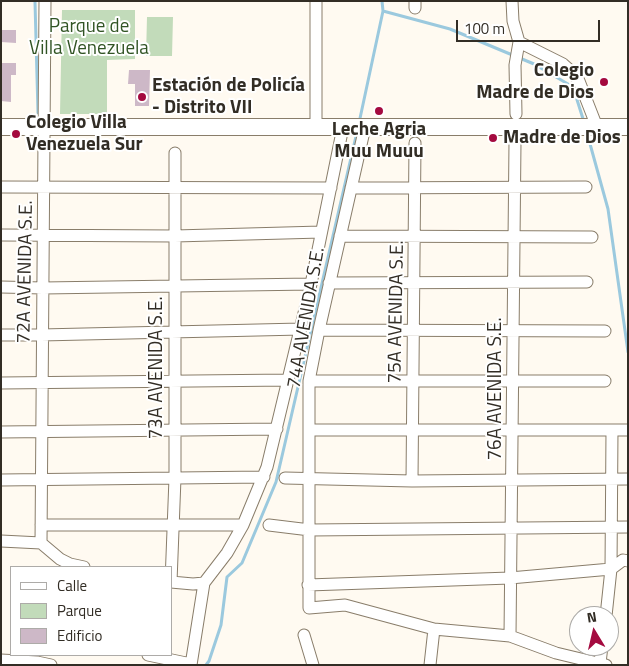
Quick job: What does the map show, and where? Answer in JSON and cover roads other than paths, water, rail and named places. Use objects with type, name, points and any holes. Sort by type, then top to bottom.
[{"type":"street","name":"72A AVENIDA S.E.","points":[[40,543],[46,1]]},
{"type":"street","points":[[316,1],[316,127]]},
{"type":"street","points":[[512,1],[517,53],[516,114]]},
{"type":"street","points":[[517,53],[563,64],[572,72],[578,81],[588,127]]},
{"type":"street","points":[[1,127],[628,127]]},
{"type":"street","name":"74A AVENIDA S.E.","points":[[204,583],[227,553],[243,525],[264,477],[278,429],[311,284],[320,232],[343,127]]},
{"type":"street","name":"74A AVENIDA S.E.","points":[[365,127],[329,283],[309,381],[310,530],[308,608],[345,605],[434,629]]},
{"type":"street","name":"76A AVENIDA S.E.","points":[[510,636],[515,142]]},
{"type":"street","name":"75A AVENIDA S.E.","points":[[412,480],[415,143]]},
{"type":"street","name":"73A AVENIDA S.E.","points":[[172,566],[175,478],[175,153]]},
{"type":"street","points":[[1,186],[331,188]]},
{"type":"street","points":[[351,188],[586,187]]},
{"type":"street","points":[[1,235],[175,236],[320,232]]},
{"type":"street","points":[[340,236],[592,237]]},
{"type":"street","points":[[329,283],[587,282]]},
{"type":"street","points":[[1,287],[311,284]]},
{"type":"street","points":[[1,335],[300,329]]},
{"type":"street","points":[[319,330],[605,331]]},
{"type":"street","points":[[1,383],[289,380]]},
{"type":"street","points":[[309,381],[605,381]]},
{"type":"street","points":[[1,432],[278,429]]},
{"type":"street","points":[[310,430],[628,430]]},
{"type":"street","points":[[607,606],[611,569],[612,430]]},
{"type":"street","points":[[1,480],[264,477]]},
{"type":"street","points":[[285,478],[412,480],[628,479]]},
{"type":"street","points":[[41,525],[243,525]]},
{"type":"street","points":[[269,525],[310,530],[628,527]]},
{"type":"street","points":[[1,541],[40,543],[60,559],[79,566]]},
{"type":"street","points":[[308,584],[510,578],[611,569],[623,560],[628,561]]},
{"type":"street","points":[[152,656],[191,665],[204,583],[172,582]]},
{"type":"street","points":[[430,665],[434,629],[510,636],[556,653],[603,664]]},
{"type":"street","points":[[304,635],[313,665]]},
{"type":"street","points":[[1,660],[38,660],[51,665]]},
{"type":"waterway","points":[[359,123],[383,11],[382,1]]},
{"type":"waterway","points":[[35,2],[38,113]]},
{"type":"waterway","points":[[383,11],[450,29],[534,64],[573,87],[584,122]]},
{"type":"waterway","points":[[206,665],[221,625],[227,577],[242,563],[276,482],[357,132]]},
{"type":"waterway","points":[[587,133],[608,209],[628,352]]},
{"type":"place","name":"Colegio Madre de Dios","points":[[604,82]]},
{"type":"place","name":"Estación de Policía - Distrito VII","points":[[142,97]]},
{"type":"place","name":"Leche Agria Muu Muuu","points":[[379,111]]},
{"type":"place","name":"Colegio Villa Venezuela Sur","points":[[16,134]]},
{"type":"place","name":"Madre de Dios","points":[[493,138]]},
{"type":"park label","name":"Parque de Villa Venezuela","points":[[89,38]]}]
